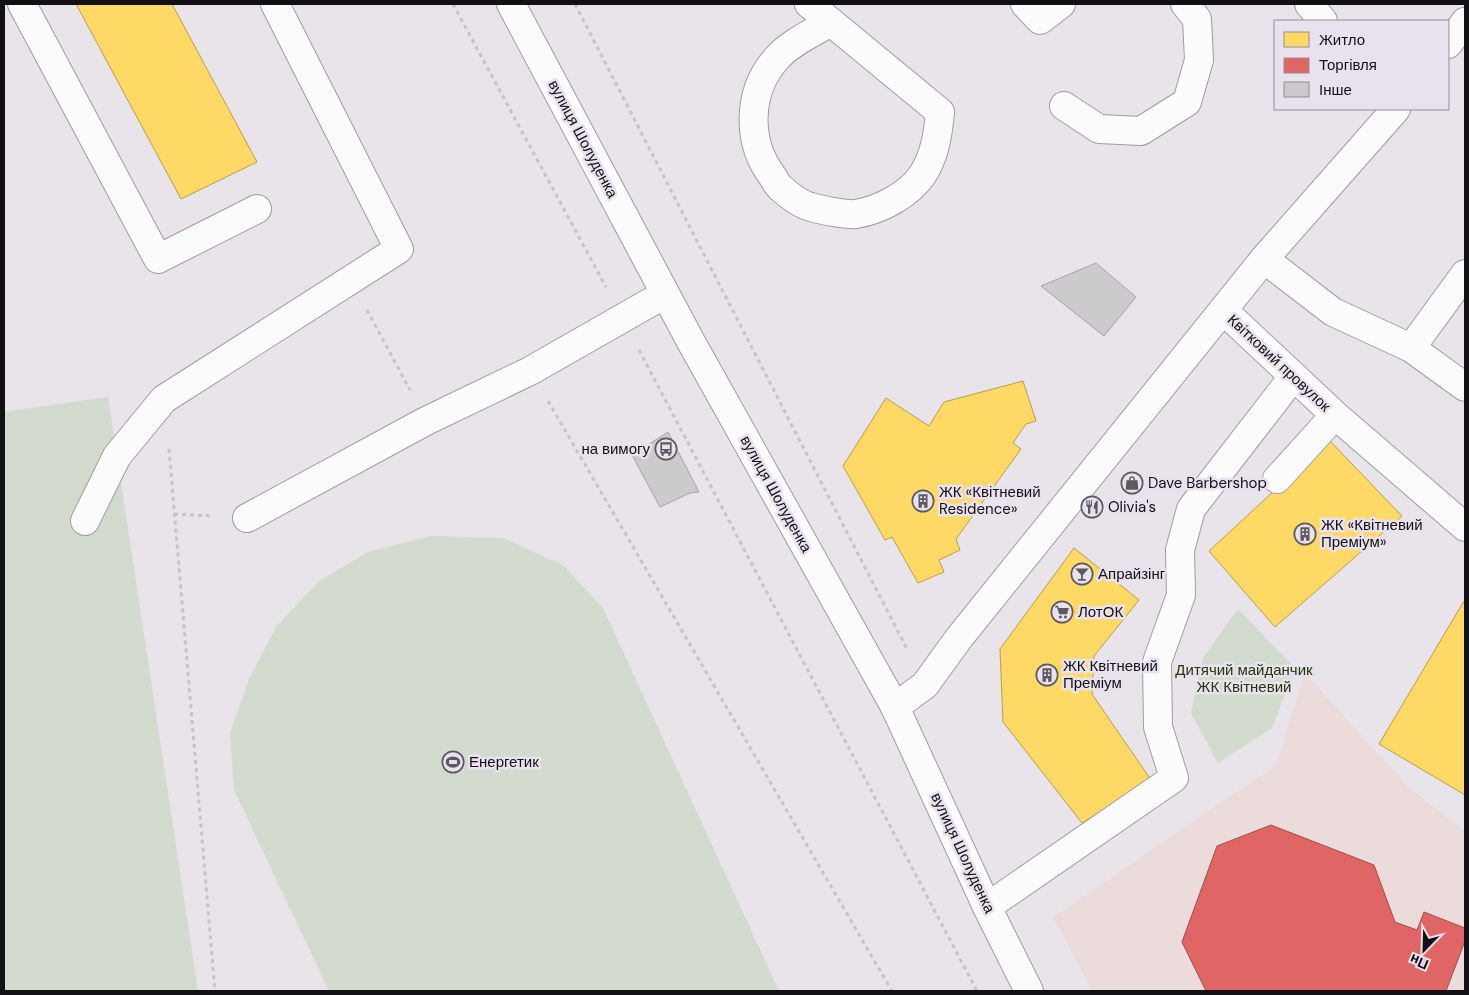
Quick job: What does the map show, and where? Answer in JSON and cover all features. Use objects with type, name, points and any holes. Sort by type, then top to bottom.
[{"type":"street","points":[[22,4],[158,260],[257,209]]},
{"type":"street","points":[[85,521],[117,456],[164,399],[400,249],[275,4]]},
{"type":"street","name":"вулиця Шолуденка","points":[[511,4],[665,294],[895,707],[987,907],[1029,991]]},
{"type":"street","points":[[809,4],[831,22],[940,112],[936,145],[923,174],[905,193],[877,209],[854,214],[809,207],[782,189],[763,164],[753,133],[753,114],[761,83],[777,58],[803,38],[831,22]]},
{"type":"street","points":[[1025,4],[1040,20],[1061,4]]},
{"type":"street","points":[[1064,106],[1099,129],[1141,131],[1188,102],[1199,60],[1197,19],[1186,4]]},
{"type":"street","points":[[1308,4],[1322,20]]},
{"type":"street","points":[[1449,43],[1465,22]]},
{"type":"street","points":[[895,707],[925,685],[959,638],[1264,259],[1395,110]]},
{"type":"street","points":[[1264,259],[1333,312],[1411,348],[1465,387]]},
{"type":"street","points":[[1411,348],[1465,274]]},
{"type":"street","points":[[247,518],[426,422],[530,371],[665,294]]},
{"type":"street","name":"Квітковий провулок","points":[[1223,310],[1335,415],[1465,526]]},
{"type":"street","points":[[987,907],[1174,778],[1158,727],[1157,662],[1181,595],[1180,550],[1191,509],[1293,377]]},
{"type":"street","name":"Квітковий провулок","points":[[1277,479],[1335,415]]},
{"type":"path","points":[[452,4],[622,317],[977,991]]},
{"type":"path","points":[[575,4],[925,685]]},
{"type":"path","points":[[350,280],[426,422]]},
{"type":"path","points":[[530,371],[892,991]]},
{"type":"path","points":[[164,399],[215,991]]},
{"type":"shaded area","points":[[1305,673],[1408,787],[1465,831],[1465,991],[1093,991],[1053,917],[1276,765]]},
{"type":"green space","points":[[108,397],[198,991],[4,991],[4,412]]},
{"type":"green space","name":"Енергетик","points":[[431,536],[503,538],[563,565],[603,608],[779,991],[329,991],[234,790],[230,733],[249,679],[276,627],[319,581],[368,552]]},
{"type":"green space","name":"Дитячий майданчик ЖК Квітневий","points":[[1238,609],[1295,668],[1272,728],[1218,763],[1191,713],[1203,658]]},
{"type":"building: Житло","points":[[76,4],[172,4],[257,162],[181,199]]},
{"type":"building: Житло","name":"ЖК «Квітневий Residence»","points":[[1023,381],[1036,421],[1026,424],[1013,443],[1021,449],[956,539],[960,550],[939,560],[944,572],[918,583],[892,537],[885,540],[843,466],[886,398],[929,426],[944,402]]},
{"type":"building: Житло","name":"ЖК «Квітневий Преміум»","points":[[1329,440],[1402,516],[1275,627],[1209,551]]},
{"type":"building: Житло","name":"ЖК Квітневий Преміум","points":[[1074,548],[1139,600],[1094,656],[1092,694],[1151,780],[1082,823],[1003,722],[1000,649]]},
{"type":"building: Житло","points":[[1465,602],[1465,795],[1379,744]]},
{"type":"building: Торгівля","points":[[1271,825],[1374,865],[1395,922],[1417,930],[1424,912],[1465,928],[1465,941],[1446,991],[1206,991],[1182,942],[1217,846]]},
{"type":"building: Інше","points":[[1096,263],[1136,297],[1104,336],[1041,286]]},
{"type":"building: Інше","points":[[668,432],[699,492],[690,493],[660,507],[632,455]]},
{"type":"place","name":"на вимогу","points":[[666,449]]},
{"type":"place","name":"Dave Barbershop","points":[[1132,483]]},
{"type":"place","name":"ЖК «Квітневий Residence»","points":[[923,501]]},
{"type":"place","name":"Olivia's","points":[[1092,507]]},
{"type":"place","name":"ЖК «Квітневий Преміум»","points":[[1305,534]]},
{"type":"place","name":"Апрайзінг","points":[[1082,574]]},
{"type":"place","name":"ЛотОК","points":[[1062,612]]},
{"type":"place","name":"ЖК Квітневий Преміум","points":[[1047,675]]},
{"type":"place","name":"Енергетик","points":[[453,762]]}]
